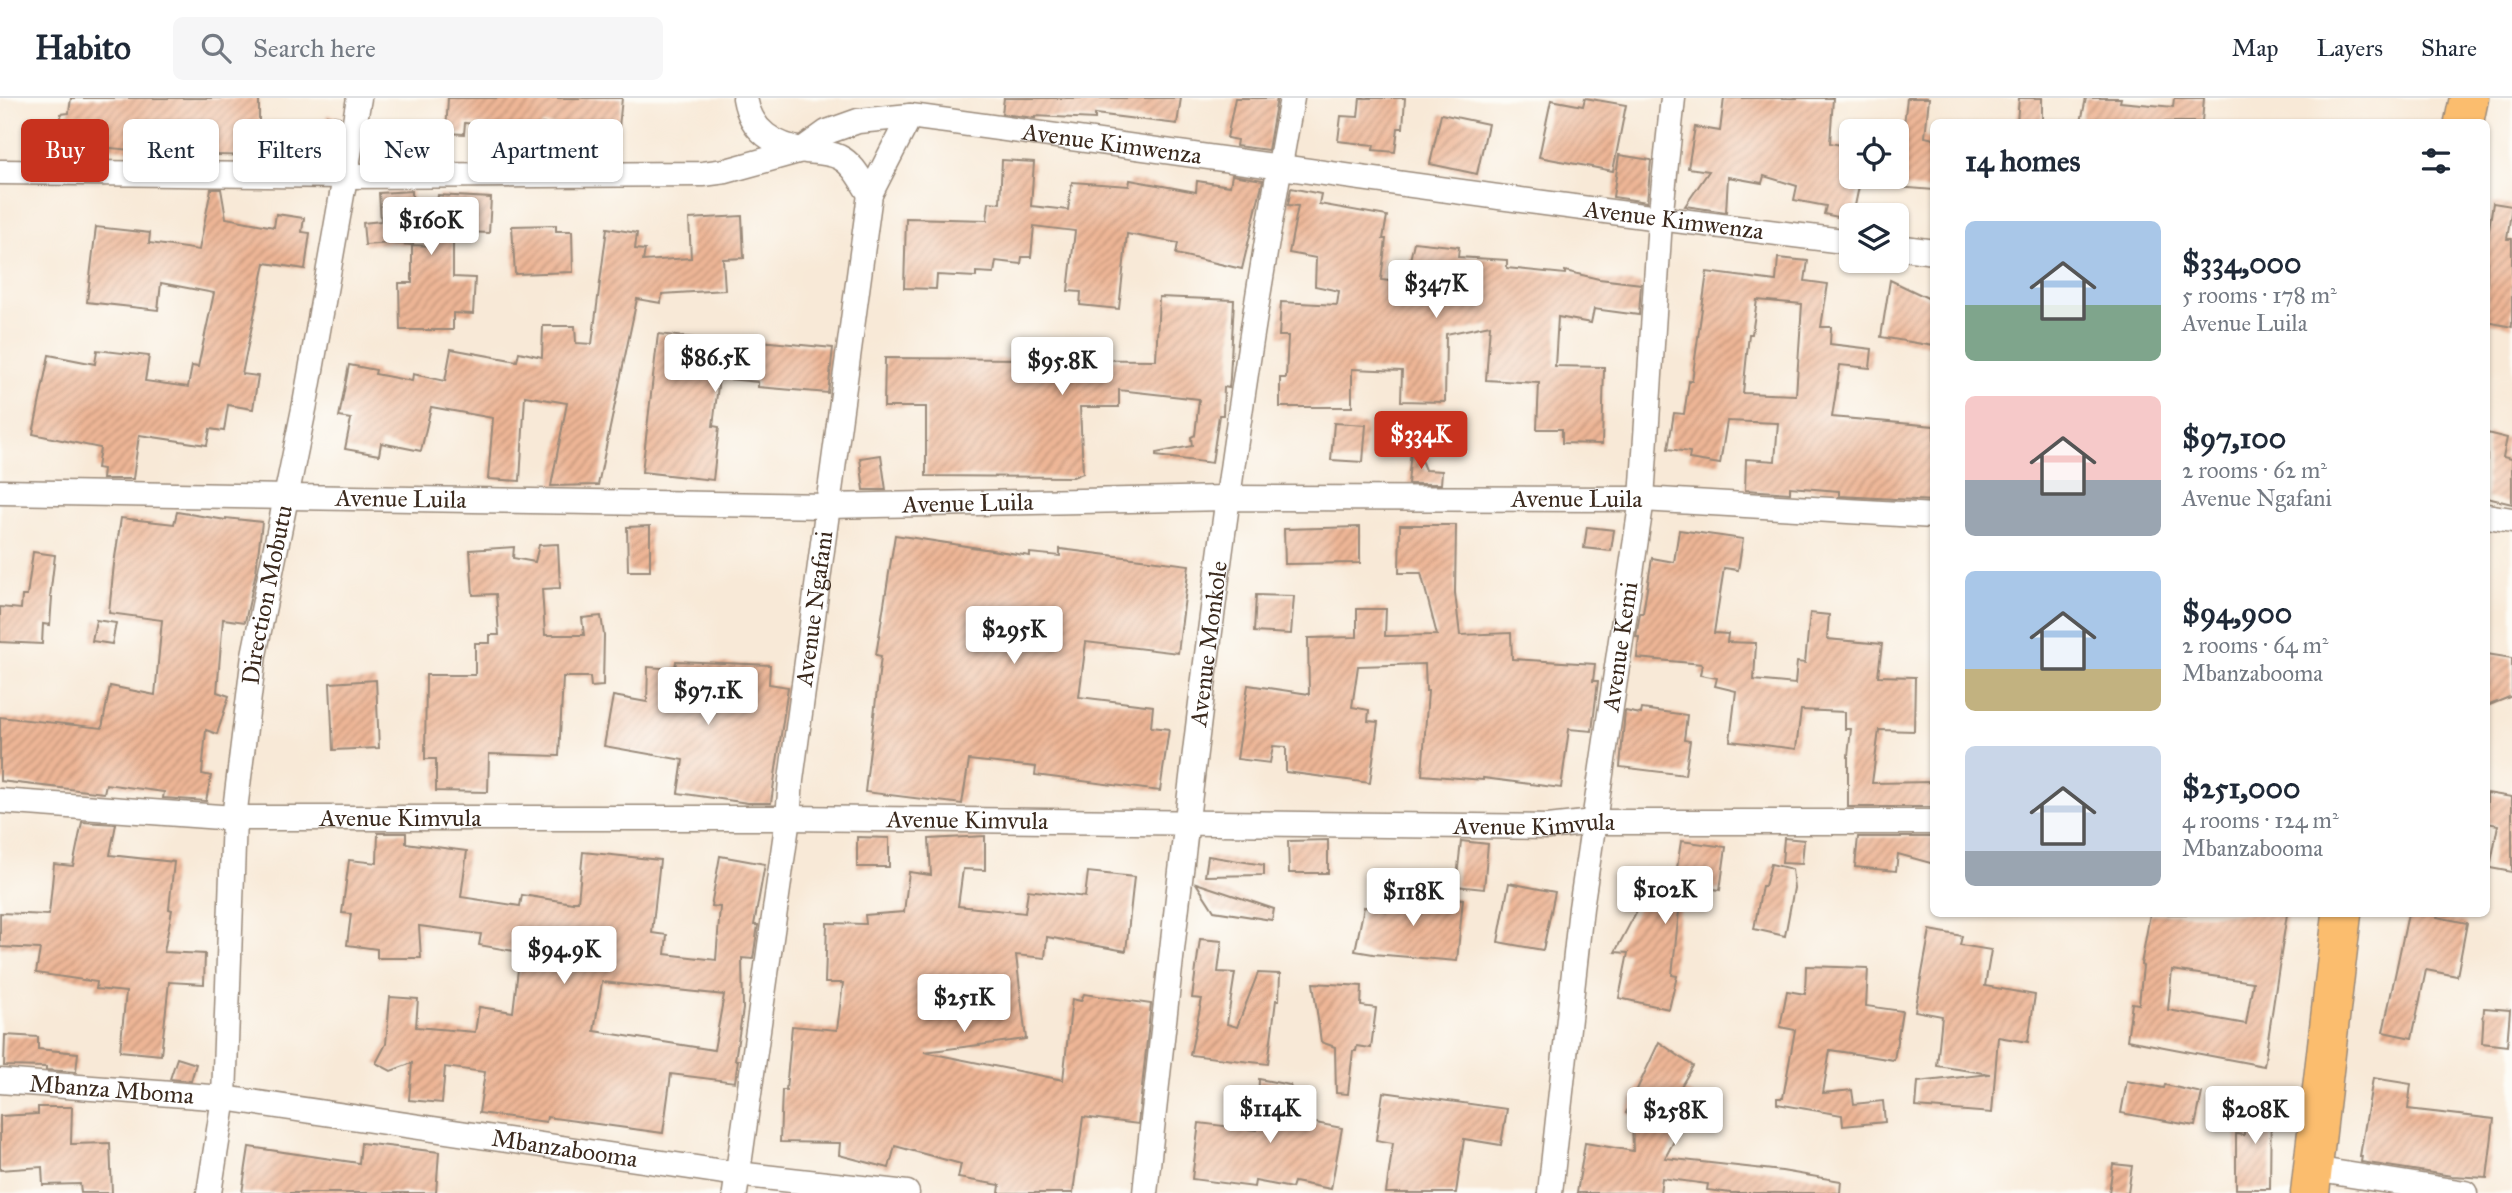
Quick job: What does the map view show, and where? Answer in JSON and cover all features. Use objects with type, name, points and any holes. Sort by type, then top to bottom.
[{"type":"highway","points":[[2465,119],[2469,98]]},
{"type":"highway","points":[[2312,1181],[2342,917]]},
{"type":"street","name":"Direction Mobutu","points":[[346,170],[359,98]]},
{"type":"street","points":[[745,98],[750,117],[764,136],[802,150],[829,154],[850,164],[870,194]]},
{"type":"street","name":"Avenue Monkole","points":[[1145,1193],[1185,822],[1227,498],[1292,98]]},
{"type":"street","name":"Avenue Kemi","points":[[1550,1193],[1581,908],[1642,499],[1660,220],[1673,98]]},
{"type":"street","name":"Avenue Kimwenza","points":[[346,176],[704,174],[726,171],[802,150],[827,132],[858,121],[910,116],[1280,165],[1660,220],[1839,241]]},
{"type":"street","name":"Avenue Ngafani","points":[[736,1183],[788,818],[870,194],[910,116]]},
{"type":"street","name":"Avenue Kimwenza","points":[[0,172],[233,175]]},
{"type":"street","name":"Direction Mobutu","points":[[209,1193],[223,1098],[234,818],[254,655],[305,404],[344,182]]},
{"type":"street","points":[[1909,249],[1930,251]]},
{"type":"street","name":"Avenue Luila","points":[[0,492],[827,506],[1227,498],[1642,499],[1930,516]]},
{"type":"street","points":[[2490,516],[2512,520]]},
{"type":"street","name":"Avenue Kimvula","points":[[0,801],[234,818],[788,818],[1548,827],[1593,822],[1930,821]]},
{"type":"street","name":"Mbanza Mboma","points":[[0,1081],[223,1098]]},
{"type":"street","name":"Mbanzabooma","points":[[223,1098],[736,1183],[907,1193]]},
{"type":"street","points":[[2312,1181],[2465,1193]]},
{"type":"building","points":[[71,98],[259,98],[259,119],[233,119],[233,155],[219,155],[219,119],[123,119],[123,149],[109,148],[109,119],[61,119],[61,114],[69,113]]},
{"type":"building","points":[[448,98],[622,98],[620,119],[468,119],[464,134],[454,133],[454,119],[447,119]]},
{"type":"building","points":[[1004,98],[1181,98],[1177,124],[1095,114],[1095,119],[1035,118],[1002,114]]},
{"type":"building","points":[[1235,98],[1277,98],[1268,150],[1236,146],[1237,140],[1227,138]]},
{"type":"building","points":[[1360,98],[1405,98],[1403,128],[1398,128],[1395,152],[1373,150],[1374,145],[1338,141],[1341,116],[1358,117]]},
{"type":"building","points":[[1585,98],[1626,105],[1613,171],[1539,157],[1551,100],[1583,106]]},
{"type":"building","points":[[1724,98],[1833,98],[1830,143],[1839,145],[1839,189],[1858,189],[1856,203],[1839,203],[1839,217],[1824,214],[1826,206],[1794,200],[1797,186],[1764,176],[1762,183],[1728,177],[1726,212],[1685,206],[1709,171],[1688,168],[1695,127],[1720,131]]},
{"type":"building","points":[[1907,98],[1929,98],[1925,137],[1930,138],[1930,190],[1909,188],[1909,119],[1905,119]]},
{"type":"building","points":[[2019,98],[2042,98],[2042,119],[2017,119]]},
{"type":"building","points":[[2086,98],[2121,98],[2120,102],[2173,107],[2174,98],[2204,98],[2202,119],[2082,119]]},
{"type":"building","points":[[1441,114],[1488,124],[1477,174],[1430,164]]},
{"type":"building","points":[[327,115],[340,117],[340,119],[326,119]]},
{"type":"building","points":[[1619,155],[1651,160],[1647,202],[1613,197]]},
{"type":"building","points":[[1002,160],[1034,162],[1031,206],[1068,210],[1072,182],[1129,186],[1130,180],[1196,192],[1197,181],[1230,186],[1232,175],[1263,180],[1242,269],[1176,254],[1178,243],[1127,234],[1119,309],[1080,305],[1081,292],[1068,291],[1075,231],[1034,226],[1031,257],[1022,257],[1021,264],[996,261],[994,273],[976,272],[976,277],[937,275],[936,289],[904,288],[906,218],[987,220],[989,202],[1000,203]]},
{"type":"building","points":[[1291,188],[1321,194],[1319,204],[1387,216],[1381,280],[1405,283],[1414,242],[1459,247],[1458,257],[1507,260],[1507,268],[1565,274],[1565,271],[1599,279],[1641,284],[1639,315],[1594,309],[1591,323],[1558,317],[1555,366],[1604,367],[1602,444],[1562,443],[1562,429],[1537,429],[1539,383],[1486,380],[1490,325],[1446,334],[1445,402],[1401,401],[1402,371],[1352,369],[1352,407],[1280,407],[1280,378],[1286,378],[1288,336],[1279,336],[1281,302],[1337,305],[1339,291],[1315,286],[1316,258],[1289,253],[1298,206],[1288,205]]},
{"type":"building","points":[[211,189],[221,189],[226,218],[274,227],[276,214],[304,218],[302,232],[310,233],[305,269],[265,263],[242,374],[258,376],[253,409],[228,405],[224,431],[210,429],[207,445],[139,435],[133,479],[102,479],[103,469],[97,468],[100,448],[33,434],[49,355],[95,364],[97,350],[149,356],[145,381],[188,387],[192,366],[198,367],[214,293],[161,283],[158,310],[87,302],[96,227],[150,233],[149,243],[199,250]]},
{"type":"building","points":[[412,191],[413,245],[432,246],[438,195],[491,198],[489,233],[466,232],[465,239],[453,238],[453,277],[475,278],[473,314],[453,313],[453,330],[400,330],[399,283],[412,283],[412,245],[365,245],[363,223],[381,221],[379,193]]},
{"type":"building","points":[[2493,203],[2512,206],[2507,239],[2512,239],[2512,327],[2490,323],[2490,222]]},
{"type":"building","points":[[742,216],[744,258],[723,259],[725,290],[662,294],[661,303],[637,299],[598,485],[551,486],[567,403],[525,396],[520,481],[488,479],[493,418],[431,407],[421,451],[381,443],[379,455],[345,449],[351,419],[339,417],[349,365],[376,370],[375,374],[412,381],[413,374],[445,381],[451,349],[517,361],[519,352],[542,357],[543,326],[575,326],[576,343],[592,344],[607,228],[637,233],[635,249],[645,250],[643,261],[691,258],[689,219]]},
{"type":"building","points":[[556,225],[556,231],[572,231],[573,272],[515,274],[512,226]]},
{"type":"building","points":[[1778,258],[1808,261],[1805,281],[1828,284],[1821,327],[1831,327],[1830,344],[1872,349],[1870,368],[1840,365],[1832,417],[1930,426],[1930,501],[1839,496],[1839,491],[1790,487],[1790,493],[1745,490],[1746,459],[1775,461],[1778,423],[1727,421],[1720,464],[1689,459],[1690,452],[1668,449],[1674,413],[1684,414],[1689,381],[1692,381],[1707,272],[1776,281]],"holes":[[[1757,300],[1802,304],[1796,395],[1743,393],[1749,334],[1752,334]]]},
{"type":"building","points":[[1890,280],[1930,299],[1930,345],[1881,337]]},
{"type":"building","points":[[1159,297],[1234,300],[1229,388],[1224,387],[1223,415],[1219,415],[1212,463],[1156,456],[1156,453],[1192,446],[1191,437],[1195,435],[1199,399],[1119,390],[1119,407],[1080,407],[1083,473],[1073,477],[926,476],[926,407],[884,407],[885,358],[1156,360]]},
{"type":"building","points":[[658,334],[749,344],[749,340],[833,348],[828,393],[758,387],[758,382],[719,378],[713,426],[719,427],[713,480],[642,472]]},
{"type":"building","points":[[1334,423],[1366,425],[1363,462],[1331,460]]},
{"type":"building","points":[[2490,434],[2507,438],[2503,457],[2512,459],[2512,504],[2490,499]]},
{"type":"building","points":[[1412,438],[1425,470],[1442,471],[1441,484],[1408,484]]},
{"type":"building","points":[[881,455],[886,490],[864,490],[860,458]]},
{"type":"building","points":[[177,512],[226,520],[262,522],[256,572],[245,622],[223,619],[217,692],[229,696],[217,734],[206,730],[202,774],[211,776],[206,801],[163,798],[164,792],[106,784],[104,793],[0,781],[0,717],[102,728],[110,686],[155,695],[162,620],[109,613],[114,564],[121,518],[174,524]]},
{"type":"building","points":[[1400,525],[1456,525],[1455,593],[1460,635],[1511,633],[1512,659],[1595,664],[1593,681],[1598,681],[1592,731],[1569,729],[1561,788],[1483,778],[1422,775],[1428,691],[1425,664],[1358,666],[1352,707],[1369,710],[1368,721],[1378,722],[1370,783],[1286,772],[1286,747],[1273,746],[1270,763],[1237,759],[1248,685],[1309,694],[1308,638],[1357,637],[1357,609],[1386,609],[1385,636],[1437,635],[1421,573],[1399,573]]},
{"type":"building","points":[[650,526],[650,571],[628,571],[627,527]]},
{"type":"building","points":[[1360,527],[1360,563],[1285,564],[1284,529]]},
{"type":"building","points":[[1587,527],[1614,530],[1611,551],[1584,548]]},
{"type":"building","points":[[1679,530],[1743,539],[1738,570],[1724,568],[1714,633],[1728,634],[1727,642],[1756,643],[1754,680],[1795,684],[1797,662],[1805,663],[1810,613],[1829,615],[1827,639],[1882,644],[1878,676],[1915,677],[1914,731],[1879,730],[1872,783],[1930,782],[1930,807],[1848,807],[1851,729],[1845,729],[1845,712],[1801,710],[1796,749],[1730,741],[1736,691],[1715,686],[1717,678],[1700,675],[1702,664],[1637,658],[1639,637],[1636,637],[1652,558],[1674,562]]},
{"type":"building","points":[[895,535],[1030,556],[1030,553],[1060,556],[1060,549],[1189,565],[1178,653],[1086,642],[1079,697],[1153,706],[1151,727],[1169,729],[1160,791],[1035,775],[1036,767],[969,760],[962,804],[865,792],[881,656],[876,655]]},
{"type":"building","points":[[558,544],[560,588],[542,589],[545,635],[584,635],[582,618],[601,616],[604,635],[603,686],[591,687],[590,677],[563,677],[559,756],[489,754],[488,792],[436,791],[436,759],[425,759],[426,675],[475,675],[475,643],[490,643],[490,635],[499,635],[496,594],[473,595],[470,550],[514,547],[513,558],[535,562],[539,545]]},
{"type":"building","points":[[33,552],[55,555],[50,625],[43,624],[42,644],[0,642],[0,607],[21,609],[22,596],[27,596]]},
{"type":"building","points":[[1256,595],[1294,596],[1291,634],[1254,632]]},
{"type":"building","points":[[96,620],[116,623],[112,644],[92,641]]},
{"type":"building","points":[[2490,654],[2512,658],[2512,696],[2490,705]]},
{"type":"building","points":[[676,661],[770,665],[769,684],[788,687],[771,803],[748,803],[678,793],[683,760],[604,746],[613,696],[647,702],[648,667],[675,669]]},
{"type":"building","points":[[376,680],[379,748],[333,750],[330,683]]},
{"type":"building","points":[[1642,709],[1687,715],[1684,740],[1690,741],[1685,775],[1620,767],[1625,711],[1641,714]]},
{"type":"building","points":[[2490,793],[2512,797],[2512,872],[2490,868],[2498,825],[2490,824]]},
{"type":"building","points":[[82,822],[116,824],[110,855],[174,862],[169,909],[172,910],[164,952],[205,954],[204,984],[169,982],[161,1055],[120,1051],[126,992],[96,989],[97,982],[36,973],[40,949],[0,947],[0,913],[49,915],[54,864],[73,866]]},
{"type":"building","points":[[378,833],[406,833],[406,843],[467,851],[461,897],[520,906],[522,895],[573,903],[578,901],[583,852],[660,860],[652,933],[667,935],[665,954],[716,960],[720,907],[711,906],[720,856],[765,864],[754,925],[758,925],[753,959],[742,958],[743,1009],[735,1060],[738,1060],[735,1082],[671,1074],[663,1133],[547,1117],[546,1122],[479,1113],[485,1072],[445,1067],[442,1103],[409,1100],[412,1063],[391,1071],[376,1063],[386,1044],[390,997],[418,999],[416,1027],[475,1032],[479,1007],[513,1012],[520,952],[479,945],[481,934],[419,926],[421,958],[377,958],[377,949],[347,945],[351,914],[342,913],[349,860],[377,863]],"holes":[[[602,982],[724,995],[714,1050],[594,1031]]]},
{"type":"building","points":[[985,836],[985,870],[963,869],[958,906],[1025,913],[1028,890],[1085,897],[1088,872],[1134,877],[1126,951],[1047,937],[1045,958],[1016,955],[1026,1039],[924,1052],[1063,1080],[1072,999],[1081,1001],[1084,994],[1151,1004],[1138,1124],[1083,1117],[1073,1193],[999,1193],[1000,1185],[958,1178],[961,1164],[895,1146],[889,1168],[839,1155],[840,1143],[780,1142],[782,1090],[786,1090],[792,1026],[837,1030],[843,983],[825,983],[827,923],[866,924],[865,915],[904,912],[909,872],[931,875],[929,839]]},
{"type":"building","points":[[857,837],[889,838],[889,867],[857,867]]},
{"type":"building","points":[[1858,837],[1930,837],[1930,863],[1898,854],[1896,871],[1855,867]]},
{"type":"building","points":[[1784,838],[1804,840],[1802,864],[1782,863]]},
{"type":"building","points":[[1328,840],[1328,873],[1289,873],[1288,841]]},
{"type":"building","points":[[1461,841],[1488,844],[1484,889],[1456,886]]},
{"type":"building","points":[[1681,841],[1726,847],[1720,890],[1682,884],[1672,975],[1677,976],[1669,1009],[1619,998],[1628,953],[1615,952],[1642,901],[1648,902],[1651,879],[1675,882]]},
{"type":"building","points":[[1208,856],[1264,865],[1264,875],[1205,876]]},
{"type":"building","points":[[1771,864],[1792,869],[1794,888],[1785,936],[1754,929],[1762,886],[1765,886]]},
{"type":"building","points":[[1196,883],[1274,909],[1272,920],[1214,911]]},
{"type":"building","points":[[1509,883],[1555,892],[1543,950],[1498,942]]},
{"type":"building","points":[[1388,892],[1463,899],[1457,961],[1355,951],[1364,907],[1386,911]]},
{"type":"building","points":[[2149,917],[2287,917],[2264,1066],[2127,1040],[2132,1003],[2139,1004],[2141,965]],"holes":[[[2172,970],[2253,982],[2246,1024],[2168,1010]]]},
{"type":"building","points":[[2407,917],[2437,917],[2467,923],[2457,976],[2426,970],[2412,1038],[2383,1032]]},
{"type":"building","points":[[1930,930],[1962,936],[1960,945],[1991,950],[1985,986],[2035,995],[2028,1042],[1998,1037],[1992,1113],[1916,1107],[1918,1082],[1990,1074],[1937,1066],[1942,1016],[1915,1011]]},
{"type":"building","points":[[1200,939],[1222,941],[1218,972],[1235,973],[1227,1024],[1237,1027],[1258,973],[1280,974],[1279,1000],[1276,1000],[1268,1064],[1190,1055],[1202,999],[1192,998]]},
{"type":"building","points":[[1806,966],[1868,968],[1866,1006],[1902,1011],[1894,1060],[1830,1050],[1823,1093],[1852,1090],[1854,1104],[1883,1101],[1885,1122],[1843,1126],[1842,1115],[1777,1104],[1777,1098],[1783,1098],[1795,1030],[1780,1027],[1787,991],[1805,994]]},
{"type":"building","points":[[1313,983],[1362,986],[1361,1006],[1376,1008],[1371,1048],[1357,1046],[1356,1051],[1353,1051],[1348,1094],[1336,1093],[1335,1047],[1321,1042]]},
{"type":"building","points":[[2484,1008],[2510,1010],[2507,1046],[2482,1043]]},
{"type":"building","points":[[5,1035],[38,1037],[38,1049],[78,1053],[76,1072],[46,1070],[46,1067],[4,1066]]},
{"type":"building","points":[[1659,1042],[1693,1066],[1680,1088],[1697,1098],[1665,1158],[1782,1171],[1841,1181],[1840,1193],[1731,1193],[1707,1190],[1708,1184],[1662,1178],[1660,1193],[1577,1193],[1585,1143],[1633,1151],[1632,1116],[1626,1113]]},
{"type":"building","points":[[177,1058],[196,1064],[191,1081],[170,1079]]},
{"type":"building","points":[[2373,1078],[2411,1084],[2408,1109],[2494,1119],[2487,1178],[2452,1176],[2361,1162]]},
{"type":"building","points":[[1259,1079],[1290,1085],[1292,1092],[1311,1096],[1305,1121],[1342,1128],[1331,1189],[1294,1182],[1292,1188],[1255,1181],[1254,1187],[1192,1179],[1199,1123],[1257,1130]]},
{"type":"building","points":[[2127,1081],[2202,1093],[2195,1126],[2121,1113]]},
{"type":"building","points":[[1383,1092],[1507,1109],[1501,1145],[1464,1139],[1456,1193],[1386,1193],[1393,1143],[1376,1140]]},
{"type":"building","points":[[2245,1097],[2271,1098],[2270,1189],[2236,1189],[2236,1134],[2244,1135]]},
{"type":"building","points":[[38,1107],[72,1107],[71,1144],[110,1143],[112,1193],[81,1193],[80,1184],[43,1185],[42,1167],[0,1170],[0,1116],[38,1114]]},
{"type":"building","points":[[361,1143],[439,1152],[436,1193],[242,1193],[249,1147],[359,1163]]},
{"type":"building","points":[[2113,1164],[2132,1166],[2128,1193],[2109,1193]]}]
